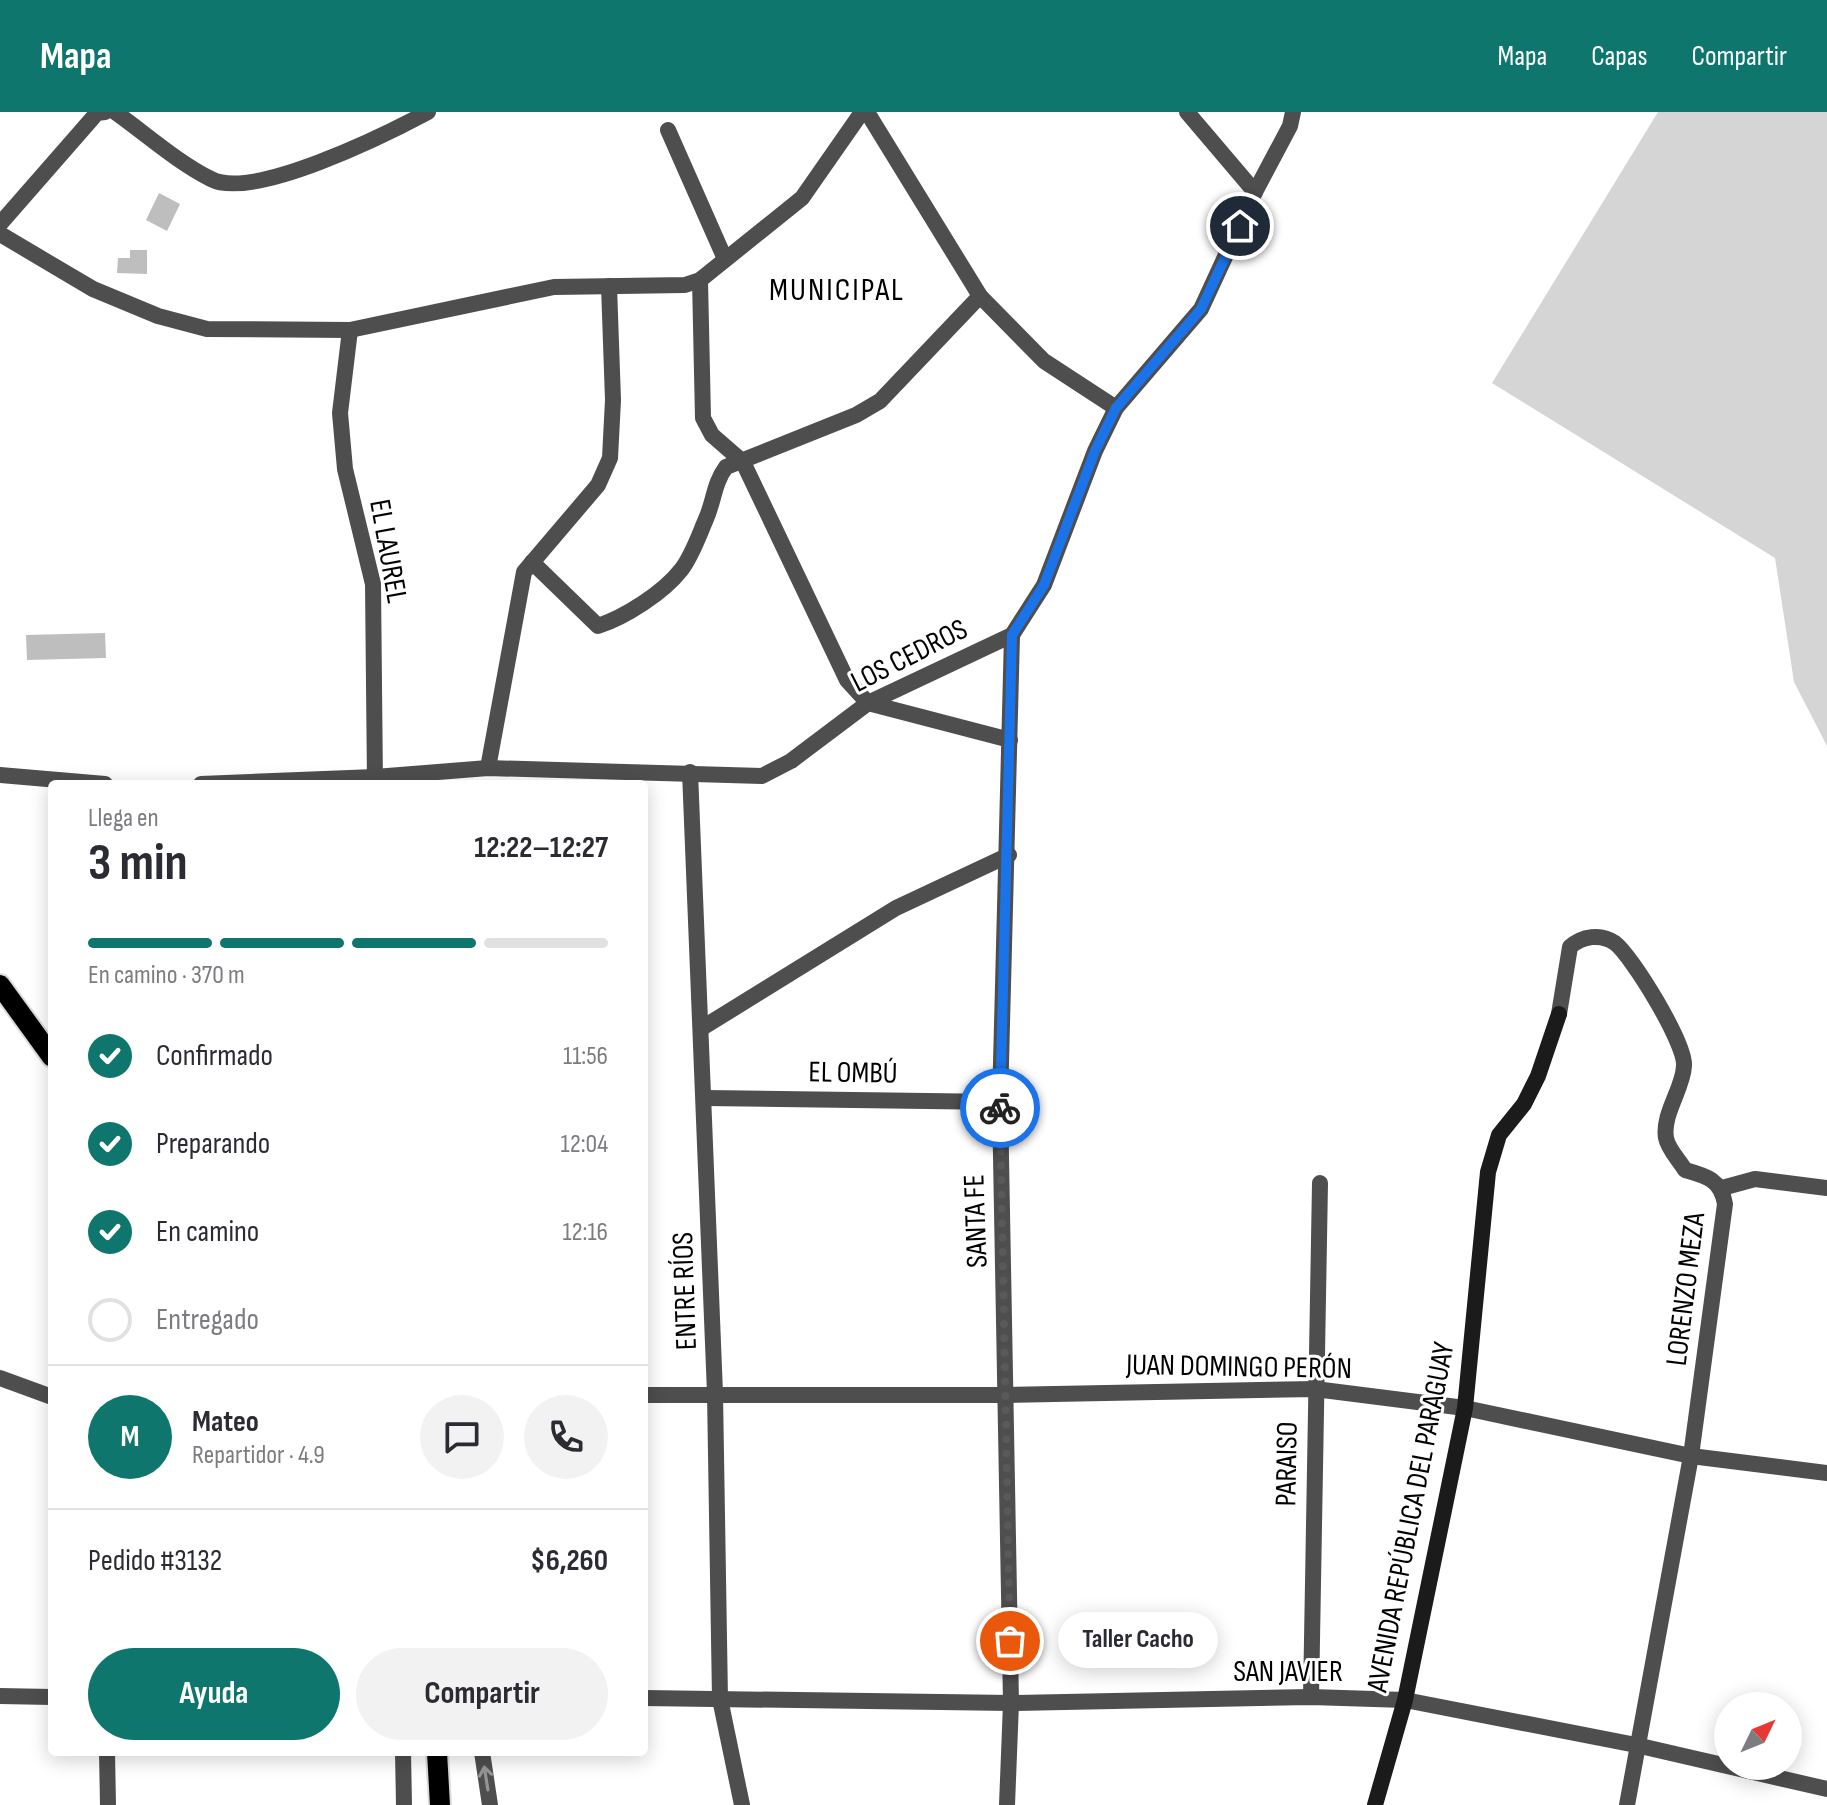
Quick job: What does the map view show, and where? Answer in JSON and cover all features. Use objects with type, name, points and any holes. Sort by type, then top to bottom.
[{"type":"main road","points":[[0,985],[48,1051]]},
{"type":"main road","name":"AVENIDA REPÚBLICA DEL PARAGUAY","points":[[1375,1805],[1405,1700],[1465,1408],[1488,1172],[1499,1135],[1524,1104],[1538,1076],[1559,1014]]},
{"type":"main road","points":[[437,1756],[440,1805]]},
{"type":"street","points":[[0,224],[97,113],[105,112]]},
{"type":"street","points":[[115,112],[212,180],[235,185],[274,178],[386,135],[428,112]]},
{"type":"street","points":[[0,234],[93,289],[158,316],[207,329],[350,330],[506,294],[554,287],[685,285],[700,280],[802,198],[864,112],[980,296],[1044,361],[1116,408]]},
{"type":"street","points":[[1187,112],[1255,192]]},
{"type":"street","name":"LOS CEDROS","points":[[384,780],[488,768],[762,776],[791,761],[868,703],[1012,635],[1044,585],[1095,451],[1116,408],[1201,309],[1255,192],[1290,126],[1293,112]]},
{"type":"street","points":[[668,130],[725,259]]},
{"type":"street","points":[[700,280],[703,418],[712,435],[743,462],[847,680],[868,703],[1010,740]]},
{"type":"street","points":[[488,768],[515,604],[524,572],[598,485],[610,458],[613,400],[609,286]]},
{"type":"street","points":[[532,562],[598,626],[614,620],[672,579],[683,567],[708,517],[718,478],[726,467],[856,415],[880,401],[980,296]]},
{"type":"street","name":"EL LAUREL","points":[[350,330],[340,413],[345,469],[373,584],[375,780]]},
{"type":"street","name":"SANTA FE","points":[[1007,1805],[1011,1703],[1000,1102],[1009,855],[1012,635]]},
{"type":"street","name":"ENTRE RÍOS","points":[[690,772],[715,1393],[720,1699],[742,1805]]},
{"type":"street","points":[[0,775],[58,780]]},
{"type":"street","points":[[702,1028],[896,908],[1009,855]]},
{"type":"street","name":"LORENZO MEZA","points":[[1559,1014],[1570,947],[1577,940],[1599,936],[1616,944],[1667,1017],[1680,1043],[1685,1065],[1666,1129],[1666,1141],[1685,1170],[1709,1177],[1722,1188],[1725,1204],[1691,1456],[1627,1805]]},
{"type":"street","name":"EL OMBÚ","points":[[705,1098],[1000,1102]]},
{"type":"street","points":[[1722,1188],[1755,1179],[1827,1188]]},
{"type":"street","name":"PARAISO","points":[[1311,1697],[1320,1183]]},
{"type":"street","points":[[0,1378],[48,1396]]},
{"type":"street","name":"JUAN DOMINGO PERÓN","points":[[648,1395],[1005,1395],[1315,1389],[1465,1408],[1691,1456],[1827,1473]]},
{"type":"street","points":[[0,1696],[48,1697]]},
{"type":"street","name":"SAN JAVIER","points":[[648,1698],[1011,1703],[1311,1697],[1405,1700],[1636,1745],[1827,1789]]},
{"type":"street","points":[[107,1756],[108,1805]]},
{"type":"street","points":[[403,1756],[404,1805]]},
{"type":"street","points":[[483,1756],[490,1805]]},
{"type":"shaded area","points":[[1658,112],[1827,112],[1827,746],[1794,682],[1775,558],[1492,383]]},
{"type":"building","points":[[159,193],[180,204],[167,231],[146,220]]},
{"type":"building","points":[[130,250],[147,250],[147,274],[117,273],[118,258],[130,258]]},
{"type":"building","points":[[105,633],[106,658],[27,660],[26,635]]},
{"type":"way so far","points":[[1000,1108],[1010,1641]]},
{"type":"place","name":"Taller Cacho","points":[[1010,1641]]},
{"type":"district","name":"MUNICIPAL","points":[[837,289]]},
{"type":"route","points":[[1000,1108],[1009,855],[1012,635],[1044,585],[1095,451],[1116,408],[1201,309],[1240,226]]}]
